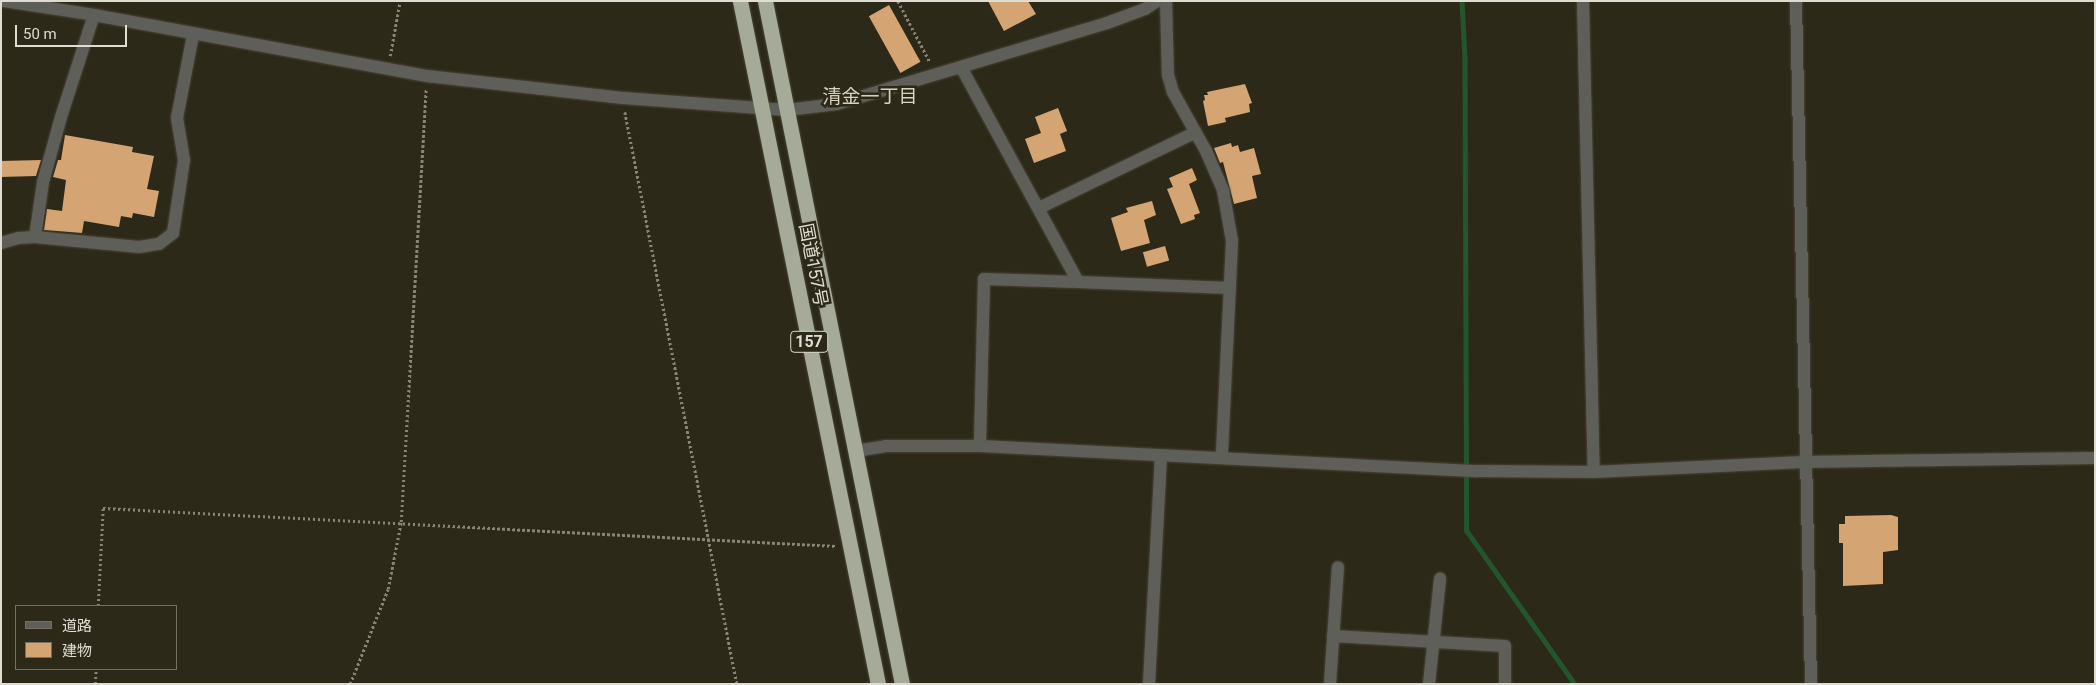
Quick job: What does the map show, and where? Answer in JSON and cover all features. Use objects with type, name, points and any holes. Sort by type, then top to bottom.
[{"type":"highway","name":"国道157号","points":[[740,1],[878,684]]},
{"type":"highway","name":"国道157号","points":[[766,1],[902,684]]},
{"type":"street","points":[[8,2],[94,15],[427,76],[623,98],[761,106],[787,110],[837,104],[1107,23],[1145,9],[1157,1]]},
{"type":"street","points":[[1166,1],[1168,75],[1173,92],[1196,132],[1223,190],[1232,241],[1222,457]]},
{"type":"street","points":[[1583,1],[1594,472]]},
{"type":"street","points":[[1796,1],[1804,462],[1811,684]]},
{"type":"street","points":[[35,237],[43,182],[61,117],[94,15]]},
{"type":"street","points":[[1,243],[18,238],[35,237],[139,246],[159,244],[173,233],[184,160],[178,118],[193,34]]},
{"type":"street","points":[[961,67],[1078,282]]},
{"type":"street","points":[[1039,208],[1196,132]]},
{"type":"street","points":[[980,446],[984,278],[1230,288]]},
{"type":"street","points":[[855,451],[885,446],[980,446],[1477,471],[1594,472],[1804,462],[2095,458]]},
{"type":"street","points":[[1149,684],[1161,456]]},
{"type":"street","points":[[1330,684],[1338,567]]},
{"type":"street","points":[[1429,684],[1440,579]]},
{"type":"street","points":[[1333,636],[1433,644],[1505,646],[1505,684]]},
{"type":"path","points":[[388,70],[400,1]]},
{"type":"path","points":[[898,1],[936,74]]},
{"type":"path","points":[[350,684],[388,589],[401,522],[427,76]]},
{"type":"path","points":[[623,98],[737,684]]},
{"type":"path","points":[[98,605],[103,508],[401,522],[850,547]]},
{"type":"path","points":[[95,684],[96,670]]},
{"type":"building","points":[[988,1],[1028,1],[1036,14],[1004,31]]},
{"type":"building","points":[[889,5],[921,62],[900,73],[869,16]]},
{"type":"building","points":[[1245,84],[1252,103],[1249,104],[1250,112],[1225,118],[1226,122],[1208,126],[1203,101],[1205,100],[1204,95],[1208,95],[1207,92]]},
{"type":"building","points":[[1058,108],[1067,131],[1060,134],[1066,151],[1034,163],[1025,139],[1041,133],[1035,117]]},
{"type":"building","points":[[65,135],[133,147],[132,152],[154,156],[147,189],[159,191],[154,217],[133,213],[132,218],[121,216],[119,227],[84,221],[82,233],[44,230],[47,209],[62,211],[66,180],[53,177],[58,160],[61,160]]},
{"type":"building","points":[[1231,143],[1232,147],[1238,145],[1240,152],[1254,148],[1261,174],[1252,176],[1257,198],[1234,204],[1223,162],[1220,163],[1214,148]]},
{"type":"building","points":[[41,160],[36,176],[1,177],[1,161]]},
{"type":"building","points":[[1192,168],[1197,180],[1189,184],[1200,213],[1194,215],[1195,219],[1181,224],[1167,189],[1173,187],[1169,178]]},
{"type":"building","points":[[1152,201],[1156,215],[1144,220],[1150,243],[1121,251],[1111,218],[1128,212],[1126,208]]},
{"type":"building","points":[[1165,246],[1169,260],[1147,267],[1143,252]]},
{"type":"building","points":[[1891,515],[1898,517],[1898,550],[1883,552],[1883,584],[1843,586],[1843,543],[1839,543],[1839,524],[1845,524],[1845,516]]},
{"type":"waterway","points":[[1462,1],[1465,59],[1467,531],[1575,684]]},
{"type":"district","name":"清金一丁目","points":[[870,97]]}]
